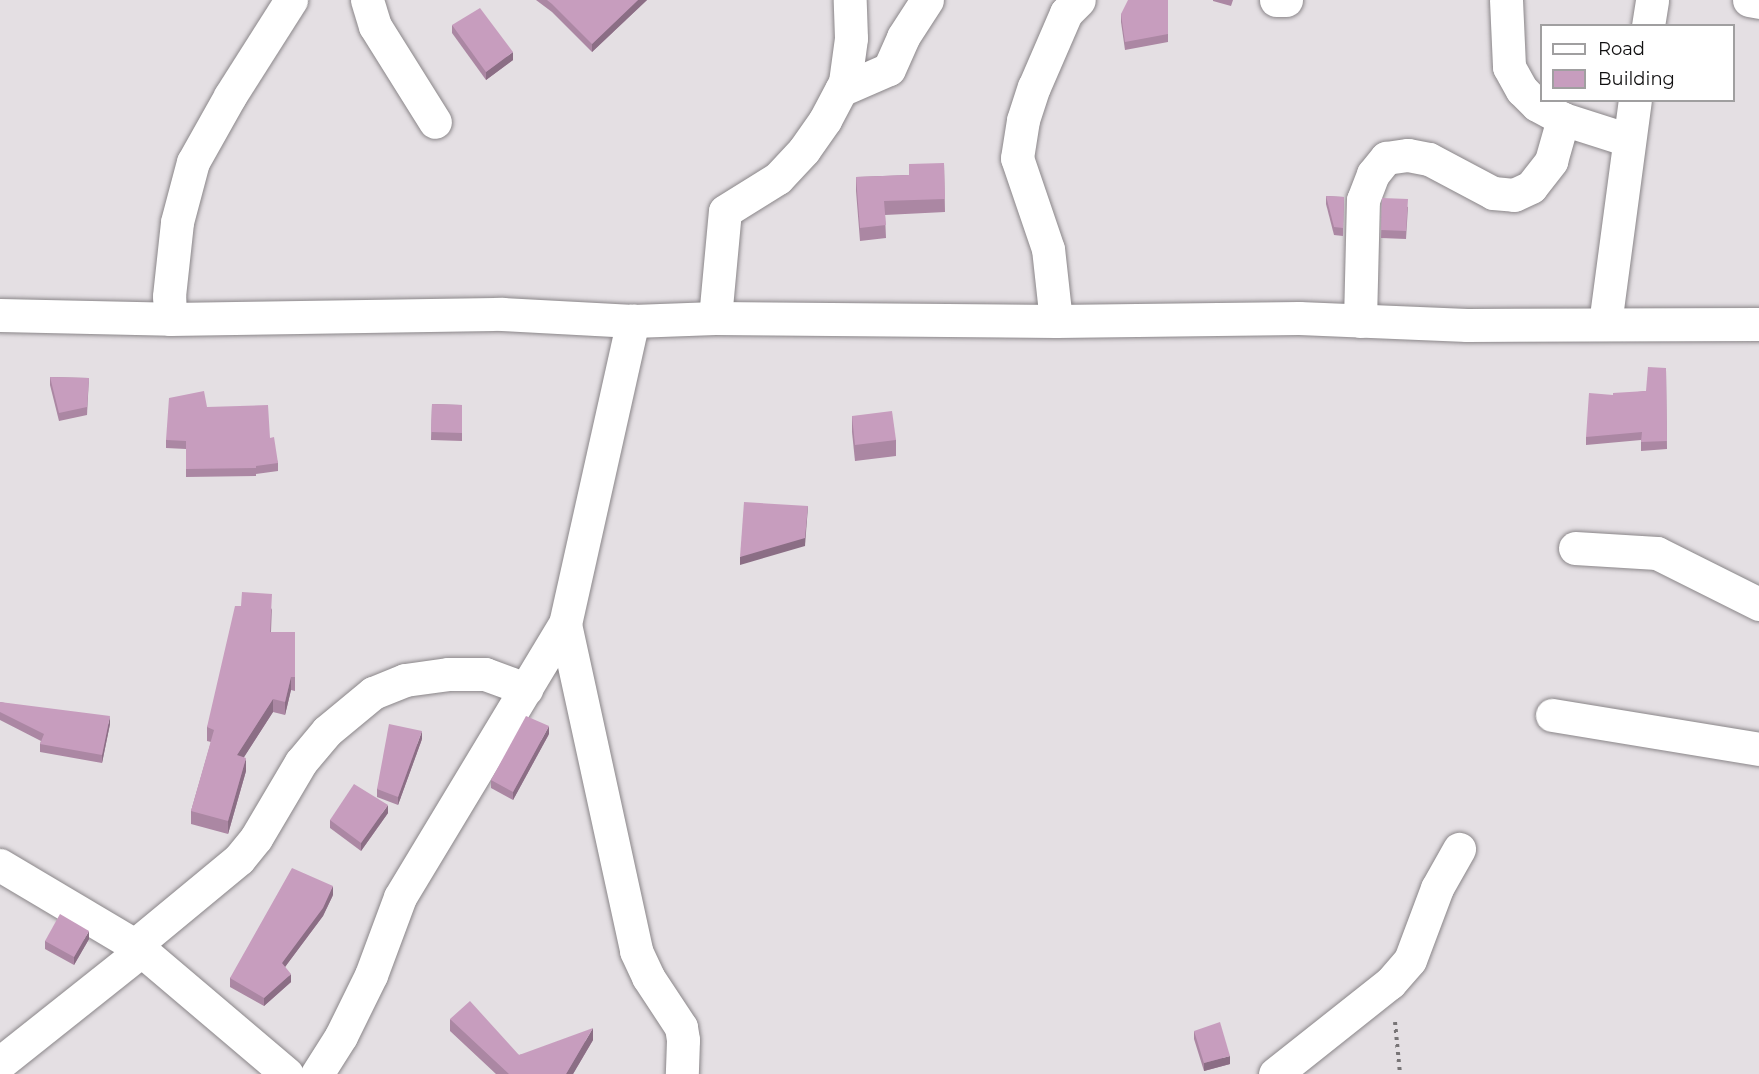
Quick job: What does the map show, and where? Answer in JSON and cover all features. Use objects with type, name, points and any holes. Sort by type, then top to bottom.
[{"type":"street","points":[[170,319],[169,296],[177,222],[193,162],[225,104],[291,0]]},
{"type":"street","points":[[367,0],[375,26],[435,122]]},
{"type":"street","points":[[715,318],[725,211],[778,178],[804,150],[841,90],[851,38],[850,0]]},
{"type":"street","points":[[841,90],[889,69],[903,37],[927,0]]},
{"type":"street","points":[[1056,321],[1048,249],[1017,158],[1023,120],[1034,87],[1066,13],[1079,0]]},
{"type":"street","points":[[1276,0],[1286,0]]},
{"type":"street","points":[[1506,0],[1509,67],[1522,90],[1537,105],[1563,119],[1629,140]]},
{"type":"street","points":[[1648,24],[1652,0]]},
{"type":"street","points":[[1749,0],[1759,2]]},
{"type":"street","points":[[1605,324],[1635,102]]},
{"type":"street","points":[[1360,321],[1363,200],[1373,174],[1386,158],[1408,155],[1429,159],[1493,193],[1514,195],[1531,187],[1551,161],[1563,119]]},
{"type":"street","points":[[0,315],[170,319],[502,314],[633,321],[715,318],[1056,321],[1299,318],[1467,325],[1759,324]]},
{"type":"street","points":[[317,1074],[341,1036],[370,975],[400,897],[566,624],[633,321]]},
{"type":"street","points":[[1575,548],[1657,553],[1759,604]]},
{"type":"street","points":[[566,624],[636,951],[648,977],[681,1027],[682,1074]]},
{"type":"street","points":[[0,1064],[239,859],[256,838],[301,762],[327,731],[373,693],[405,680],[448,674],[485,674],[526,689]]},
{"type":"street","points":[[1552,715],[1759,749]]},
{"type":"street","points":[[1275,1074],[1390,983],[1410,960],[1437,888],[1459,849]]},
{"type":"street","points":[[0,865],[138,948],[287,1074]]},
{"type":"path","points":[[1390,983],[1400,1074]]},
{"type":"building","points":[[547,0],[638,0],[592,44]]},
{"type":"building","points":[[1128,0],[1168,0],[1168,34],[1125,42],[1121,14]]},
{"type":"building","points":[[480,8],[513,52],[486,72],[452,25]]},
{"type":"building","points":[[944,163],[945,199],[884,201],[886,225],[860,228],[856,177],[909,175],[909,164]]},
{"type":"building","points":[[1326,196],[1344,197],[1343,228],[1334,227]]},
{"type":"building","points":[[1382,198],[1408,199],[1406,231],[1381,230]]},
{"type":"building","points":[[1648,367],[1666,368],[1667,441],[1641,442],[1642,432],[1586,437],[1589,393],[1613,395],[1613,393],[1646,391]]},
{"type":"building","points":[[50,377],[89,378],[87,407],[59,413]]},
{"type":"building","points":[[204,391],[207,407],[268,405],[270,438],[274,437],[278,463],[256,466],[256,468],[186,469],[186,441],[166,440],[169,398]]},
{"type":"building","points":[[432,404],[462,405],[462,433],[431,432]]},
{"type":"building","points":[[892,411],[896,440],[855,445],[852,416]]},
{"type":"building","points":[[744,502],[808,506],[805,538],[740,557]]},
{"type":"building","points":[[242,592],[272,594],[270,632],[295,632],[295,677],[291,677],[285,702],[273,699],[237,755],[246,758],[228,821],[191,811],[214,730],[207,727],[235,606],[241,606]]},
{"type":"building","points":[[0,702],[110,716],[102,755],[40,744],[44,734],[0,712]]},
{"type":"building","points":[[526,716],[549,726],[513,792],[491,780]]},
{"type":"building","points":[[389,724],[422,731],[398,797],[377,789]]},
{"type":"building","points":[[354,784],[388,805],[361,843],[330,820]]},
{"type":"building","points":[[292,868],[333,886],[323,908],[282,963],[291,974],[264,998],[230,978]]},
{"type":"building","points":[[60,914],[89,931],[74,957],[45,941]]},
{"type":"building","points":[[470,1001],[519,1055],[593,1028],[566,1074],[509,1074],[450,1019]]},
{"type":"building","points":[[1220,1022],[1230,1056],[1204,1063],[1194,1031]]}]
